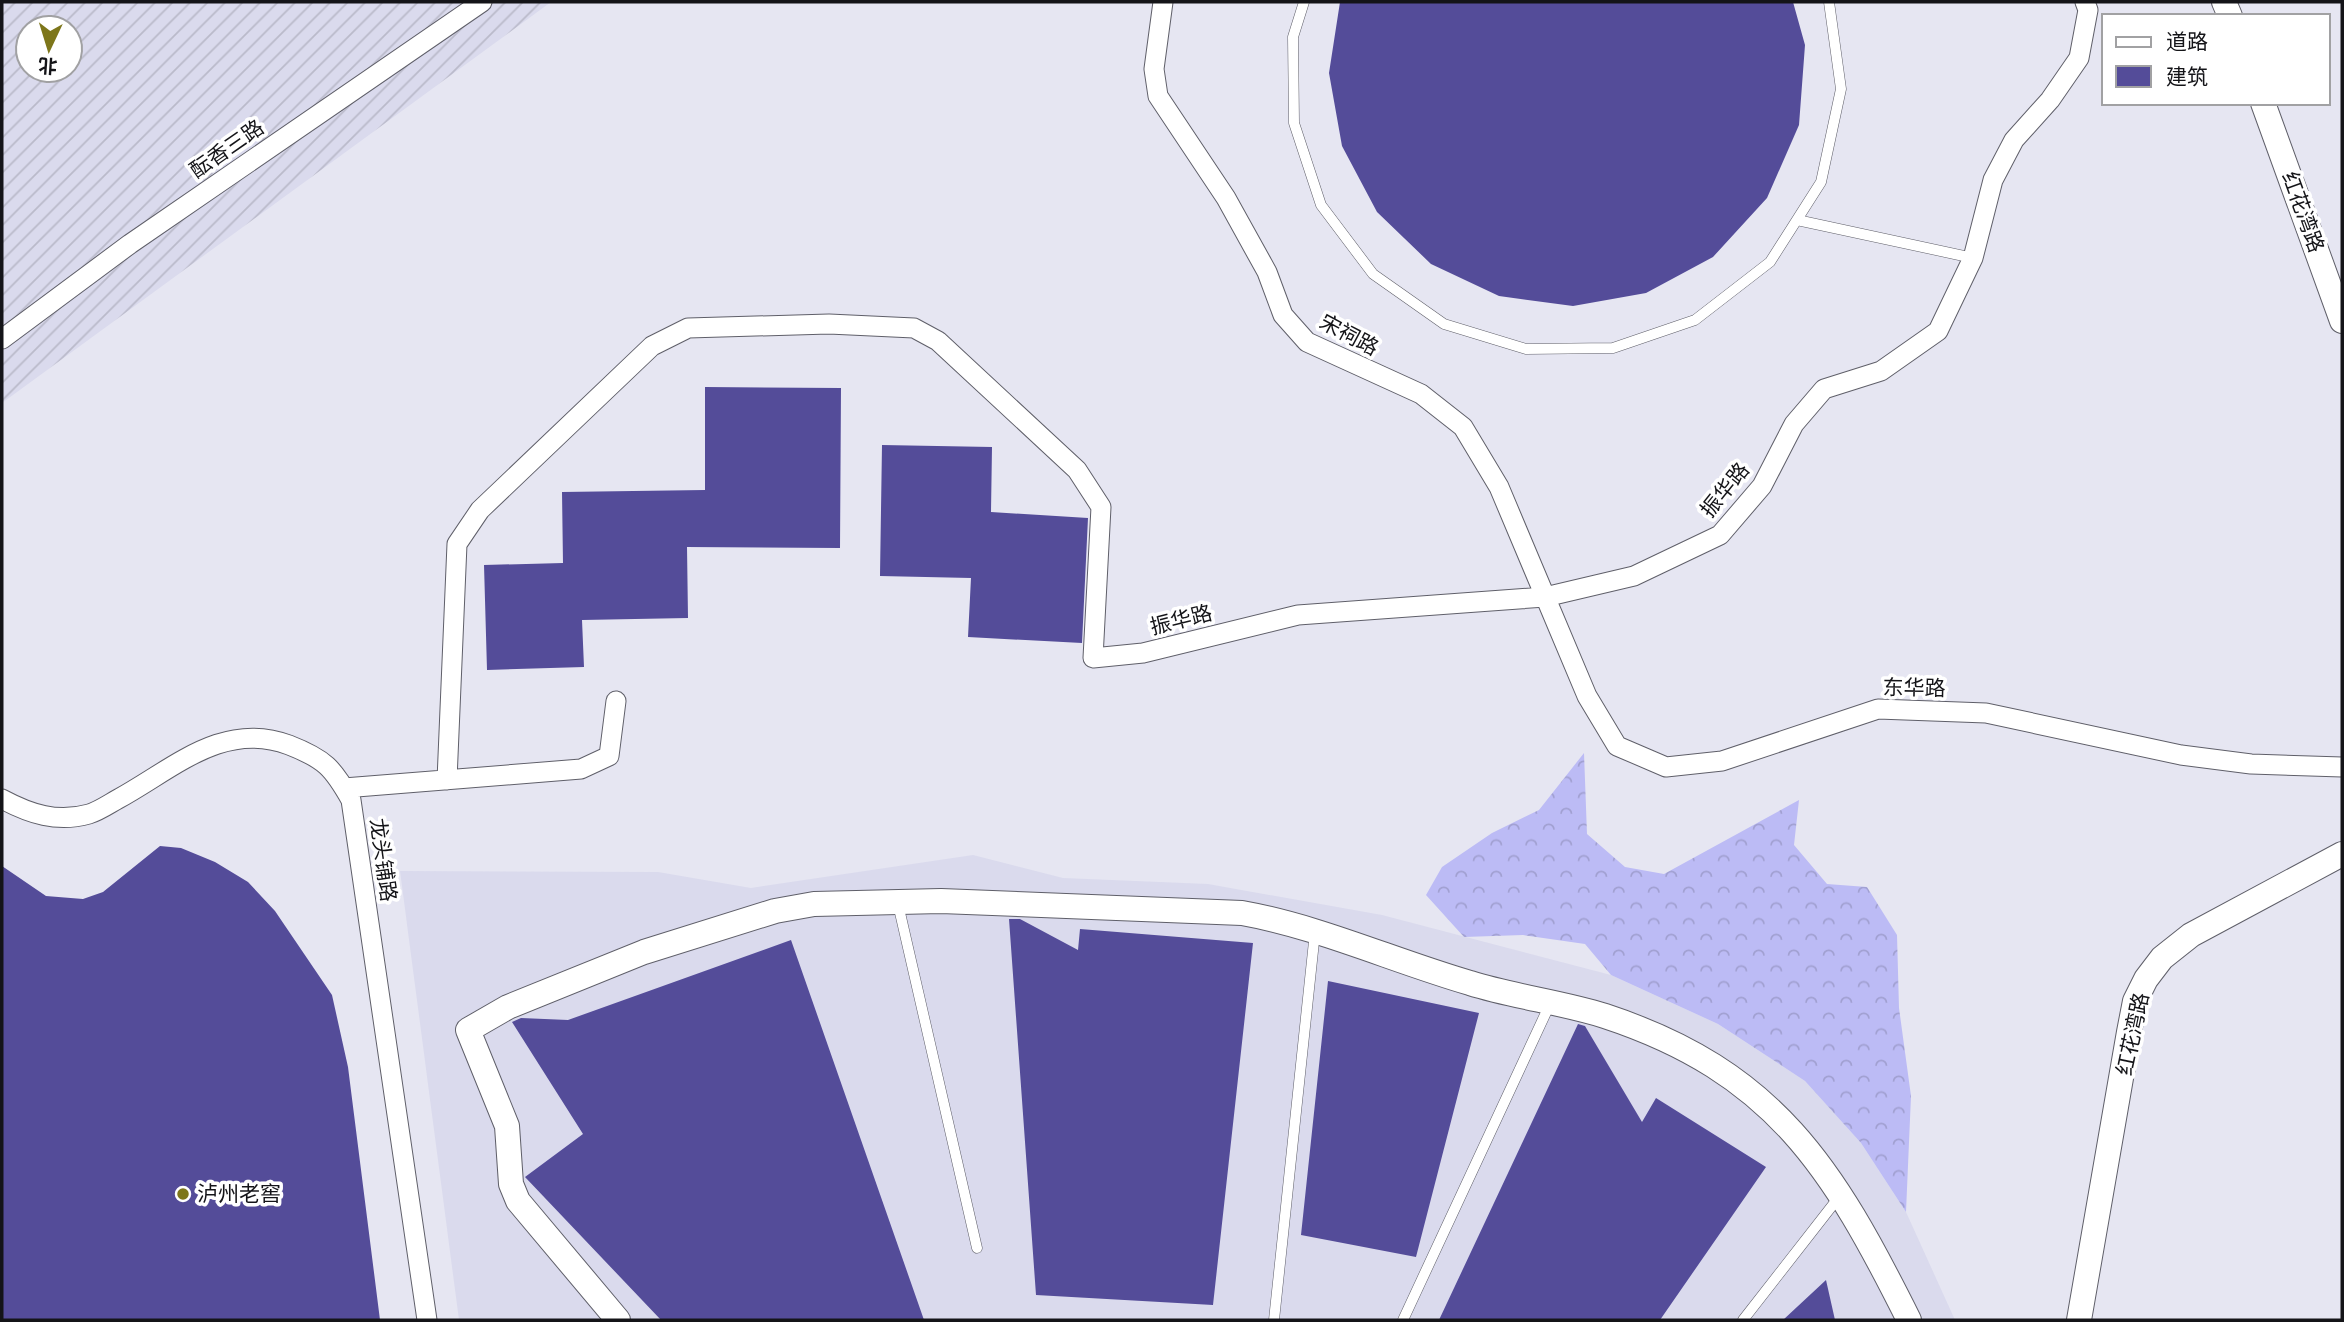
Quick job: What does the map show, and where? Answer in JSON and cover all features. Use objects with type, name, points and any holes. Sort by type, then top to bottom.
[{"type":"street","name":"酝香三路","points":[[2,339],[130,244],[482,2]]},
{"type":"street","name":"宋祠路","points":[[1163,2],[1154,69],[1158,96],[1244,230],[1267,272],[1283,315],[1307,342],[1421,394],[1463,427],[1499,487],[1545,597]]},
{"type":"street","name":"振华路","points":[[447,780],[457,544],[480,510],[652,346],[688,328],[829,324],[902,327],[914,328],[938,341],[1077,470],[1101,506],[1093,658],[1143,653],[1298,615],[1545,597],[1634,576],[1720,535],[1762,486],[1794,424],[1824,389],[1881,370],[1938,331],[1973,258],[1993,180],[2014,140],[2050,100],[2079,58],[2088,10],[2085,2]]},
{"type":"street","name":"红花湾路","points":[[2264,105],[2342,321]]},
{"type":"street","name":"东华路","points":[[1545,597],[1587,696],[1617,746],[1666,767],[1722,761],[1878,709],[1986,713],[2181,755],[2251,764],[2342,767]]},
{"type":"street","points":[[344,788],[581,769],[608,756],[616,701]]},
{"type":"street","name":"龙头铺路","points":[[2,799],[23,810],[56,819],[90,814],[179,762],[208,747],[238,737],[276,740],[309,753],[335,771],[351,800],[357,833],[427,1320]]},
{"type":"street","name":"红花湾路","points":[[2079,1320],[2129,1032],[2136,1001],[2146,979],[2162,958],[2190,935],[2342,854]]},
{"type":"street","points":[[618,1320],[518,1201],[511,1184],[507,1126],[468,1030],[508,1007],[644,952],[775,911],[814,904],[897,901],[1242,913],[1285,921],[1415,967],[1624,1023],[1700,1056],[1756,1097],[1793,1131],[1841,1194],[1865,1231],[1909,1320]]},
{"type":"lane","points":[[1304,2],[1293,37],[1294,123],[1321,205],[1373,274],[1444,324],[1526,349],[1613,348],[1695,320],[1770,262],[1821,182],[1841,89],[1829,2]]},
{"type":"lane","points":[[1797,220],[1973,258]]},
{"type":"lane","points":[[897,901],[977,1248]]},
{"type":"lane","points":[[1274,1320],[1315,932]]},
{"type":"lane","points":[[1403,1320],[1550,1003]]},
{"type":"lane","points":[[1743,1320],[1841,1194]]},
{"type":"shaded area","points":[[2,2],[551,2],[2,403]]},
{"type":"shaded area","points":[[973,855],[1063,878],[1208,884],[1382,915],[1611,975],[1718,1024],[1805,1081],[1861,1143],[1906,1212],[1955,1320],[459,1320],[400,871],[658,872],[751,888]]},
{"type":"green space","points":[[1584,753],[1587,834],[1625,867],[1664,874],[1799,800],[1794,845],[1827,884],[1867,887],[1897,935],[1899,1008],[1911,1096],[1906,1212],[1861,1143],[1805,1081],[1718,1024],[1611,975],[1585,944],[1523,935],[1464,937],[1426,895],[1442,867],[1492,833],[1539,810]]},
{"type":"building","points":[[1340,2],[1793,2],[1805,45],[1799,125],[1767,198],[1713,257],[1646,293],[1573,306],[1499,296],[1431,264],[1377,212],[1342,146],[1329,73]]},
{"type":"building","points":[[705,387],[841,388],[840,548],[687,547],[688,618],[582,620],[584,667],[487,670],[484,565],[563,563],[562,492],[705,490]]},
{"type":"building","points":[[882,445],[992,447],[991,512],[1088,518],[1082,643],[968,637],[971,578],[880,576]]},
{"type":"building","name":"泸州老窖","points":[[160,846],[181,848],[215,862],[248,882],[275,911],[332,995],[348,1067],[380,1320],[2,1320],[2,866],[46,896],[83,899],[103,892]]},
{"type":"building","points":[[1009,919],[1020,919],[1078,950],[1080,929],[1253,943],[1213,1305],[1036,1295]]},
{"type":"building","points":[[791,940],[924,1320],[661,1320],[525,1177],[583,1134],[512,1022],[521,1018],[568,1020]]},
{"type":"building","points":[[1328,981],[1479,1013],[1416,1257],[1301,1235]]},
{"type":"building","points":[[1578,1024],[1585,1026],[1642,1122],[1656,1098],[1766,1167],[1660,1320],[1439,1320]]},
{"type":"building","points":[[1826,1280],[1835,1320],[1783,1320]]},
{"type":"place","name":"泸州老窖","points":[[183,1194]]}]
